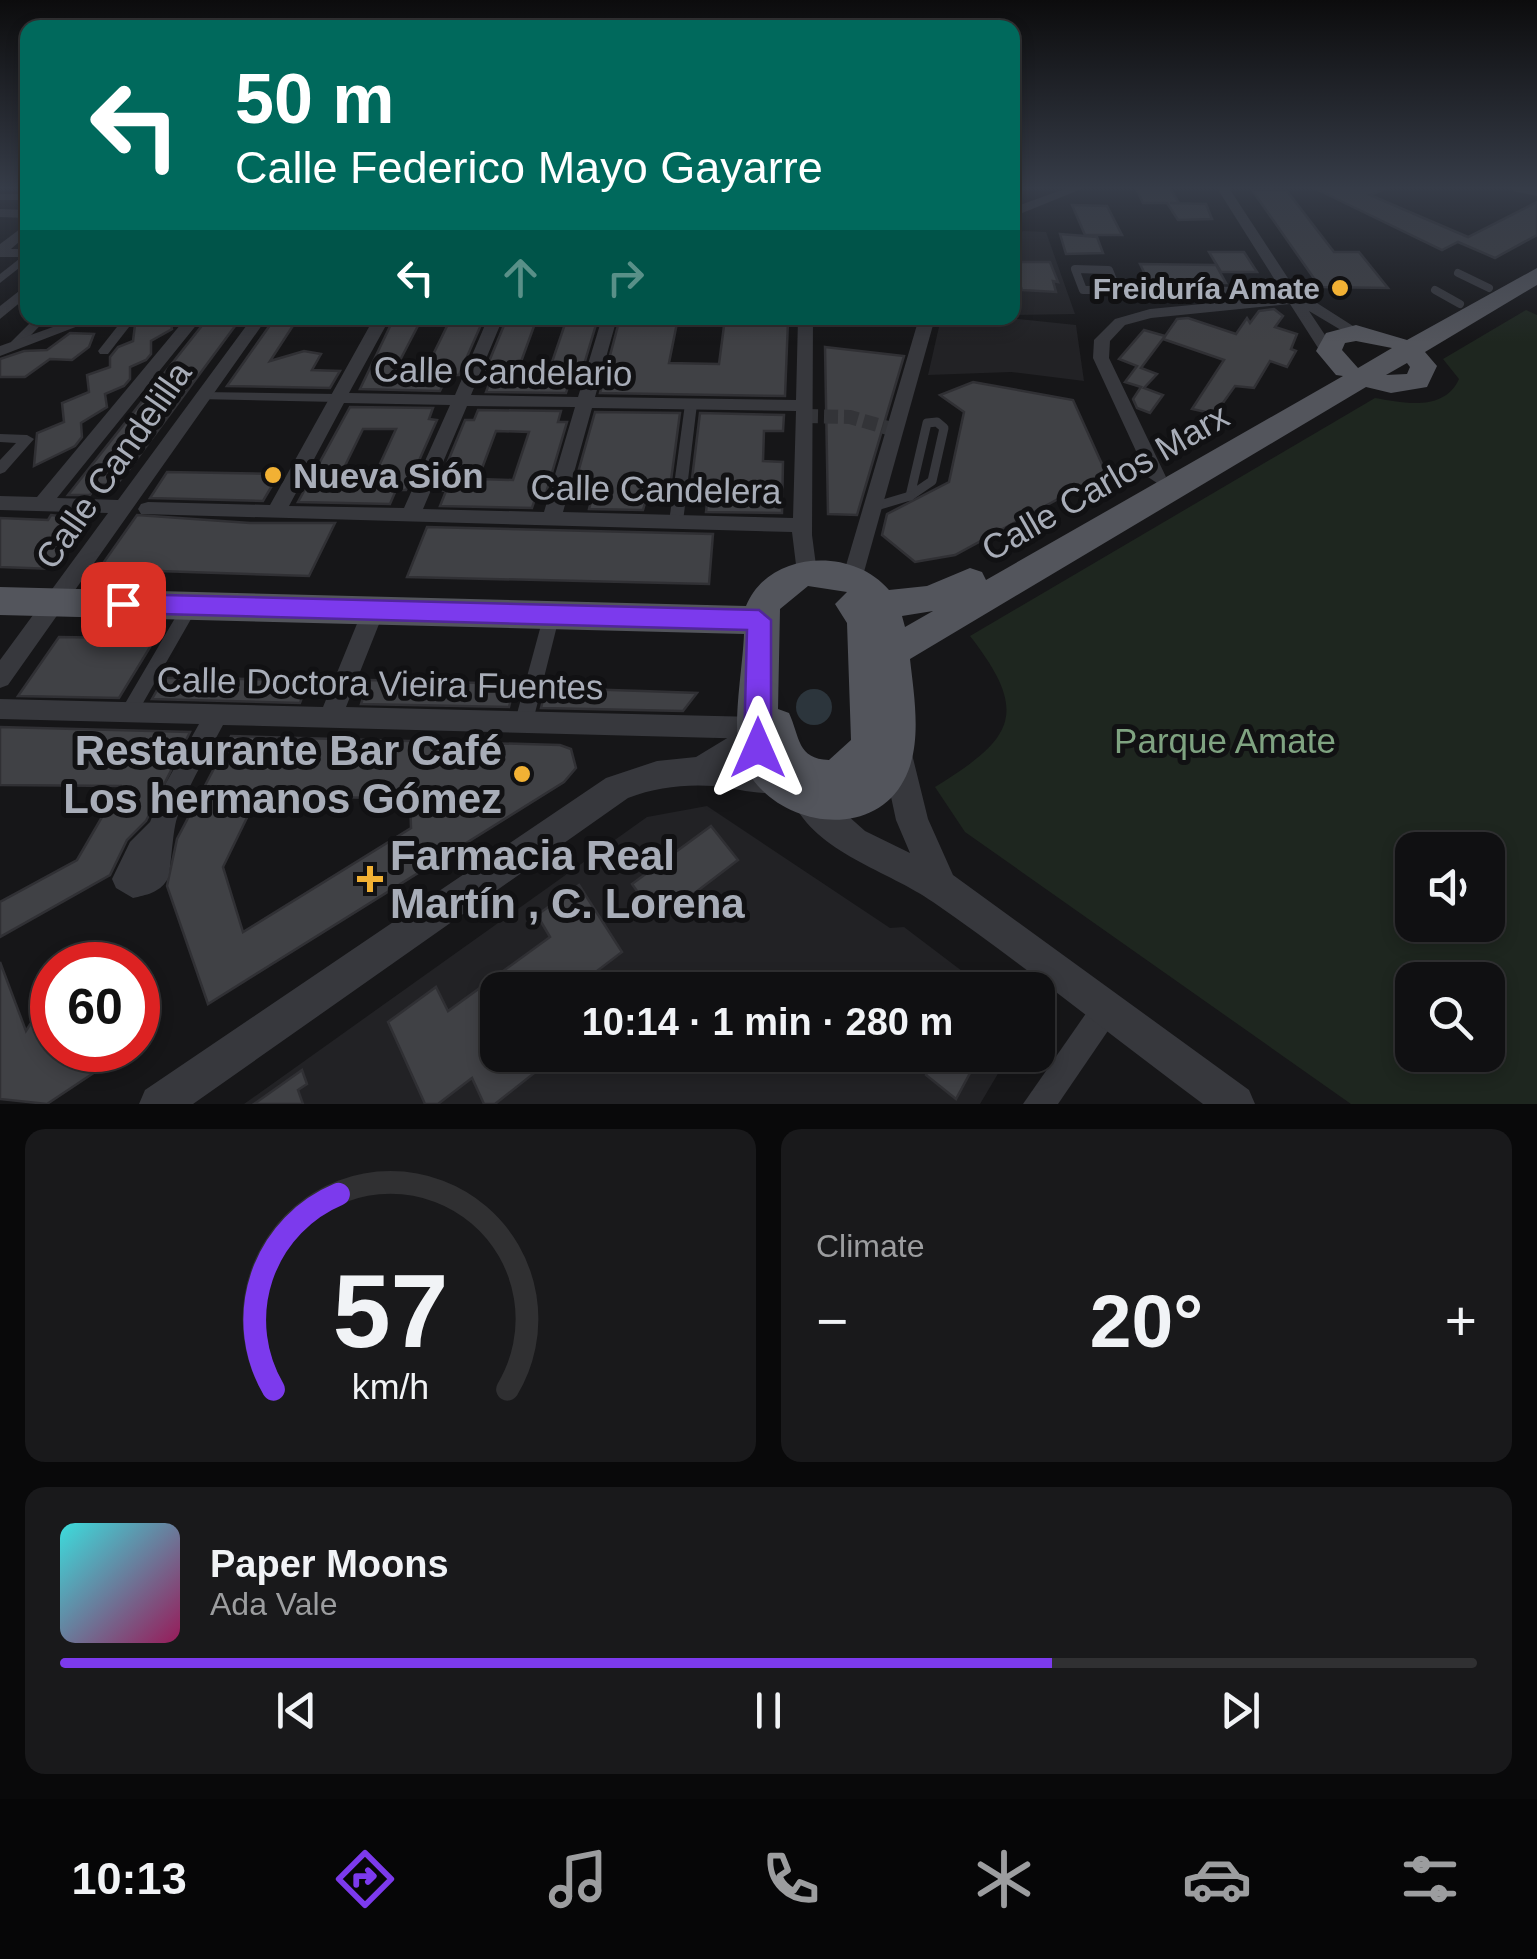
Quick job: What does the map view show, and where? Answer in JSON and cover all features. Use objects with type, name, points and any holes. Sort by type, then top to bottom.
[{"type":"main road","points":[[1401,345],[1460,304],[1537,261]]},
{"type":"main road","points":[[1345,368],[1401,345],[1537,275]]},
{"type":"main road","points":[[1356,333],[1401,345],[1424,366],[1418,381],[1391,385],[1345,368],[1329,344],[1344,334],[1356,333]]},
{"type":"main road","name":"Calle Carlos Marx","points":[[880,603],[909,604],[939,598],[1345,368]]},
{"type":"main road","name":"Calle Carlos Marx","points":[[890,652],[1345,368]]},
{"type":"main road","points":[[807,573],[852,579],[880,603],[890,652],[896,750],[891,768],[878,785],[860,797],[833,803],[791,790],[764,765],[757,730],[759,625],[771,591],[807,573]]},
{"type":"main road","points":[[759,625],[770,645],[776,672],[776,747],[800,773],[816,780],[856,769],[871,744],[864,619],[852,604],[835,592],[814,590],[790,601],[781,614],[776,672]]},
{"type":"main road","points":[[0,601],[552,614],[759,625]]},
{"type":"street","points":[[1257,240],[1345,368]]},
{"type":"street","points":[[0,280],[20,261]]},
{"type":"street","points":[[1118,290],[1294,296],[1356,333]]},
{"type":"street","points":[[0,314],[20,295]]},
{"type":"street","points":[[1158,476],[1101,358],[1102,340],[1120,322],[1150,314],[1294,296]]},
{"type":"street","points":[[7,348],[33,325]]},
{"type":"street","points":[[7,348],[63,325]]},
{"type":"street","points":[[104,351],[124,325]]},
{"type":"street","points":[[42,505],[188,325]]},
{"type":"street","name":"Calle Candelilla","points":[[0,678],[253,325]]},
{"type":"street","points":[[276,512],[378,325]]},
{"type":"street","points":[[411,515],[493,325]]},
{"type":"street","points":[[551,519],[608,325]]},
{"type":"street","points":[[806,325],[802,525],[807,573]]},
{"type":"street","points":[[852,579],[925,325]]},
{"type":"street","name":"Calle Candelario","points":[[201,396],[804,406]]},
{"type":"street","points":[[676,522],[692,404]]},
{"type":"street","points":[[0,438],[26,439],[0,469]]},
{"type":"street","points":[[0,503],[125,508]]},
{"type":"street","name":"Calle Candelera","points":[[148,509],[802,525]]},
{"type":"street","points":[[130,712],[191,605]]},
{"type":"street","points":[[330,716],[374,610]]},
{"type":"street","points":[[524,722],[552,614]]},
{"type":"street","name":"Calle Doctora Vieira Fuentes","points":[[0,709],[757,730]]},
{"type":"street","points":[[158,831],[217,714]]},
{"type":"street","points":[[702,770],[757,730]]},
{"type":"street","points":[[896,750],[912,820],[941,886]]},
{"type":"street","points":[[159,1104],[617,788],[652,772],[702,770],[791,790],[854,842],[941,886],[1235,1104]]},
{"type":"street","points":[[1039,1104],[1106,1009]]},
{"type":"lane","points":[[1075,269],[1109,270],[1118,290],[1083,290],[1075,269]]},
{"type":"lane","points":[[1458,273],[1489,288]]},
{"type":"lane","points":[[1435,290],[1460,304]]},
{"type":"lane","points":[[873,507],[892,507],[910,497],[932,480],[944,428],[937,422],[927,423],[910,497]]},
{"type":"shaded area","points":[[1020,240],[1049,240],[1075,314],[1020,315]]},
{"type":"shaded area","points":[[1020,319],[1076,325],[1084,381],[1011,372],[928,375],[939,325],[1020,325]]},
{"type":"shaded area","points":[[814,689],[827,694],[832,707],[827,720],[814,725],[801,720],[796,707],[801,694]]},
{"type":"shaded area","points":[[707,806],[890,928],[904,927],[963,972],[480,972],[480,1072],[999,1072],[980,1104],[244,1104],[647,817]]},
{"type":"green space","name":"Parque Amate","points":[[1526,310],[1537,315],[1537,1104],[1351,1104],[965,832],[935,787],[982,754],[1005,723],[1001,686],[970,636],[1375,398],[1433,401],[1444,397],[1459,379],[1443,359]]},
{"type":"building","points":[[1062,240],[1098,240],[1103,253],[1066,254]]},
{"type":"building","points":[[1287,240],[1324,240],[1334,252],[1359,252],[1388,288],[1320,287]]},
{"type":"building","points":[[1420,240],[1529,240],[1495,258],[1458,242],[1442,250]]},
{"type":"building","points":[[1209,252],[1244,252],[1257,272],[1221,272]]},
{"type":"building","points":[[1020,262],[1050,262],[1058,282],[1053,281],[1056,292],[1022,290]]},
{"type":"building","points":[[1140,264],[1216,265],[1226,283],[1149,282]]},
{"type":"building","points":[[1274,309],[1283,316],[1275,327],[1297,334],[1291,349],[1296,351],[1287,367],[1270,361],[1254,388],[1235,386],[1215,414],[1192,409],[1224,360],[1163,339],[1177,319],[1188,318],[1236,334],[1247,318],[1250,323],[1259,311]]},
{"type":"building","points":[[135,325],[171,325],[172,329],[151,341],[151,354],[146,360],[130,367],[130,379],[124,386],[105,394],[107,407],[81,423],[82,437],[75,446],[34,466],[37,433],[64,422],[62,403],[89,392],[87,375],[110,367],[110,357],[118,347],[133,341]]},
{"type":"building","points":[[202,325],[236,325],[116,485],[98,484],[90,495],[68,495]]},
{"type":"building","points":[[270,325],[293,325],[270,361],[304,351],[321,354],[312,370],[340,371],[330,388],[227,386]]},
{"type":"building","points":[[391,325],[418,325],[396,368],[426,369],[448,325],[481,325],[459,375],[448,375],[440,391],[360,389]]},
{"type":"building","points":[[504,325],[534,325],[518,370],[549,371],[565,325],[596,325],[580,378],[571,378],[566,393],[486,392],[492,376],[483,376]]},
{"type":"building","points":[[618,325],[677,325],[669,363],[719,364],[724,325],[788,325],[785,396],[600,393]]},
{"type":"building","points":[[1144,330],[1165,336],[1141,368],[1157,374],[1144,388],[1163,395],[1150,413],[1137,408],[1133,399],[1141,387],[1125,382],[1137,366],[1119,359]]},
{"type":"building","points":[[70,333],[94,334],[89,347],[72,360],[50,359],[25,377],[0,377],[0,359],[24,351],[47,350]]},
{"type":"building","points":[[825,347],[904,356],[857,515],[828,514]]},
{"type":"building","points":[[973,382],[1073,400],[1106,473],[955,555],[915,562],[882,535],[887,514],[949,482],[964,412],[940,395]]},
{"type":"building","points":[[350,407],[433,408],[429,419],[437,420],[406,490],[396,490],[390,504],[298,502]],"holes":[[[363,429],[396,429],[374,477],[340,476]]]},
{"type":"building","points":[[478,410],[561,411],[558,422],[567,422],[546,493],[537,493],[532,508],[440,506],[446,491],[436,490],[465,420],[474,420]],"holes":[[[496,431],[529,432],[513,480],[478,479]]]},
{"type":"building","points":[[595,412],[680,413],[668,503],[645,503],[643,510],[589,509],[591,501],[570,501]]},
{"type":"building","points":[[700,413],[784,415],[783,431],[764,431],[763,461],[783,462],[782,513],[706,512],[707,503],[689,503]]},
{"type":"building","points":[[167,472],[279,474],[263,501],[150,498]]},
{"type":"building","points":[[51,515],[90,520],[54,569],[0,567],[0,518],[48,520]]},
{"type":"building","points":[[137,515],[250,523],[335,523],[309,576],[99,569]]},
{"type":"building","points":[[427,527],[713,534],[709,584],[407,577]]},
{"type":"building","points":[[59,637],[155,639],[119,698],[18,696]]},
{"type":"building","points":[[164,678],[308,681],[300,703],[152,699]]},
{"type":"building","points":[[369,680],[515,684],[509,707],[361,704]]},
{"type":"building","points":[[546,688],[697,693],[683,711],[541,708]]},
{"type":"building","points":[[0,727],[190,732],[146,821],[127,840],[110,875],[0,937],[0,902],[77,860],[120,786],[0,785]]},
{"type":"building","points":[[231,736],[560,745],[571,749],[576,768],[564,782],[208,1004],[167,886],[177,839]],"holes":[[[258,795],[410,799],[411,828],[243,932],[223,867]]]},
{"type":"building","points":[[711,826],[738,860],[658,921],[632,884]]},
{"type":"building","points":[[579,885],[622,952],[596,972],[502,972],[550,937],[537,915]]},
{"type":"building","points":[[0,962],[26,1031],[30,1025],[30,1072],[95,1072],[47,1104],[0,1099]]},
{"type":"building","points":[[436,987],[448,1011],[480,988],[480,1072],[535,1072],[495,1104],[484,1104],[472,1078],[438,1104],[425,1104],[388,1022]]},
{"type":"building","points":[[302,1070],[307,1084],[298,1090],[303,1104],[254,1104]]},
{"type":"building","points":[[928,1072],[970,1073],[956,1099],[926,1075]]},
{"type":"tunnel","points":[[804,416],[850,417],[895,430]]},
{"type":"place","name":"Freiduría Amate","points":[[1340,288]]},
{"type":"place","name":"Nueva Sión","points":[[273,475]]},
{"type":"place","name":"Restaurante Bar Café Los hermanos Gómez","points":[[522,774]]},
{"type":"place","name":"Farmacia Real Martín , C. Lorena","points":[[370,879]]},
{"type":"route","points":[[123,604],[759,620],[758,748]]}]
